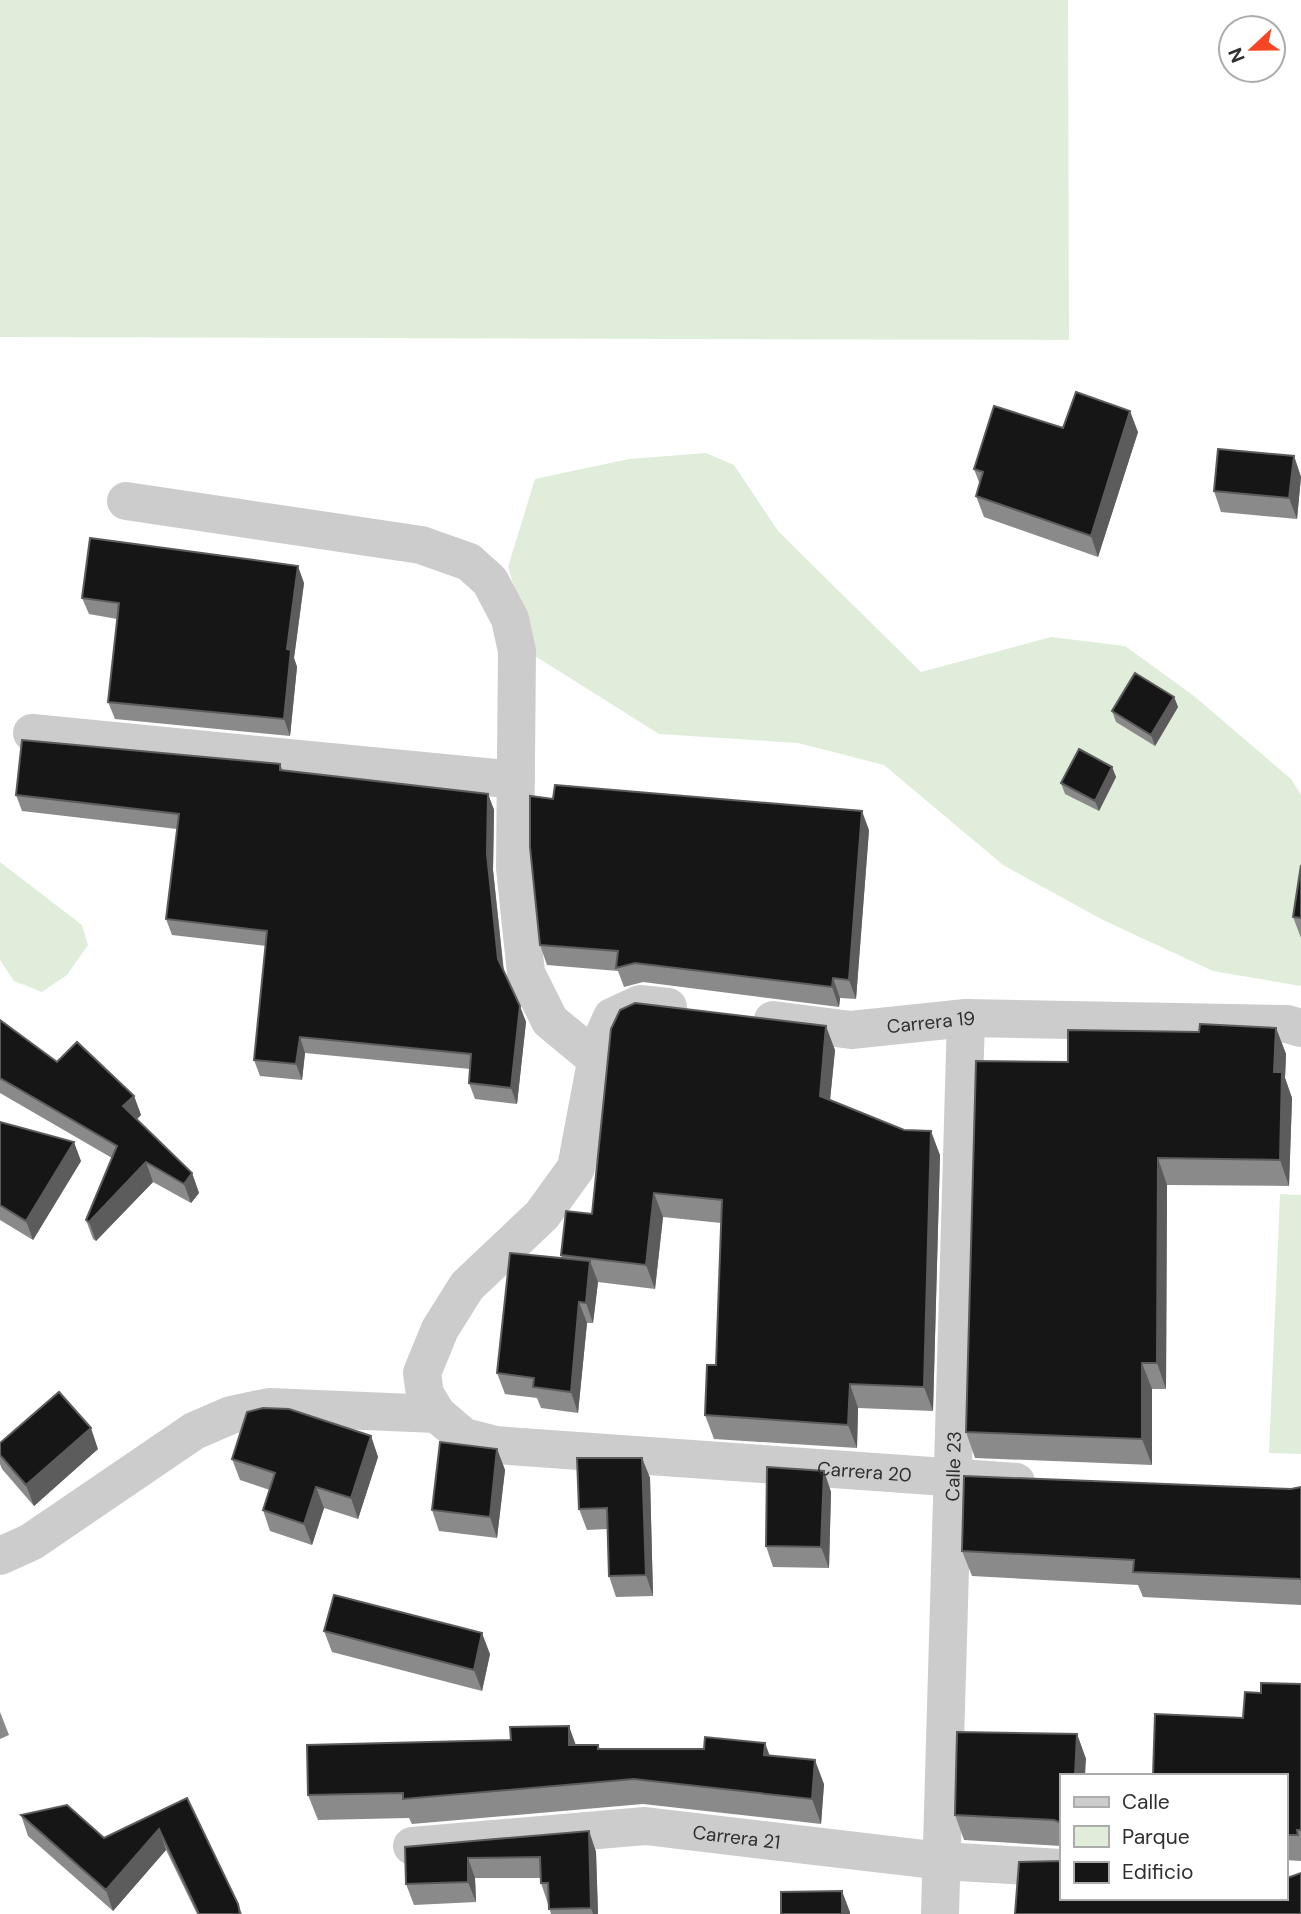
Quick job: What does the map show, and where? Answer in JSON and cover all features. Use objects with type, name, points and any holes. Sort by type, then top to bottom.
[{"type":"street","points":[[126,501],[421,545],[469,562],[490,581],[510,619],[517,650],[515,868],[526,972],[550,1021],[597,1060]]},
{"type":"street","points":[[32,733],[516,780]]},
{"type":"street","name":"Carrera 19","points":[[437,1414],[425,1394],[422,1373],[440,1329],[467,1286],[542,1215],[576,1168],[599,1046],[612,1017],[640,1004],[850,1030],[967,1018],[1287,1024],[1301,1028]]},
{"type":"street","name":"Calle 23","points":[[940,1914],[967,1018]]},
{"type":"street","points":[[0,1556],[31,1542],[194,1431],[231,1415],[269,1407],[437,1414]]},
{"type":"street","name":"Carrera 20","points":[[437,1414],[464,1437],[495,1446],[953,1479],[1051,1483]]},
{"type":"street","name":"Carrera 21","points":[[412,1846],[645,1826],[942,1861],[1060,1868]]},
{"type":"green space","points":[[0,0],[1068,0],[1069,340],[0,337]]},
{"type":"green space","points":[[706,453],[734,465],[778,531],[921,672],[1051,637],[1125,646],[1194,696],[1291,779],[1301,795],[1301,986],[1213,971],[1103,920],[1003,865],[884,765],[798,743],[659,734],[535,656],[508,567],[535,479],[629,459]]},
{"type":"green space","points":[[0,862],[82,925],[88,945],[67,975],[42,992],[14,981],[0,960]]},
{"type":"green space","points":[[1280,1194],[1301,1195],[1301,1454],[1269,1453]]},
{"type":"building","points":[[1076,392],[1130,411],[1091,536],[976,496],[983,472],[974,469],[994,406],[1063,428]]},
{"type":"building","points":[[1218,449],[1294,456],[1289,498],[1214,491]]},
{"type":"building","points":[[90,538],[298,566],[287,649],[291,650],[284,719],[108,702],[119,603],[82,598]]},
{"type":"building","points":[[1135,673],[1174,697],[1151,735],[1112,711]]},
{"type":"building","points":[[22,740],[280,764],[280,770],[488,794],[487,854],[498,959],[520,1006],[511,1088],[469,1083],[471,1054],[300,1037],[296,1064],[254,1060],[267,931],[166,919],[179,814],[16,795]]},
{"type":"building","points":[[1079,749],[1112,767],[1095,801],[1061,783]]},
{"type":"building","points":[[555,785],[862,811],[849,980],[833,978],[832,987],[635,963],[616,968],[618,951],[540,945],[530,847],[530,796],[553,799]]},
{"type":"building","points":[[1301,865],[1301,918],[1293,917]]},
{"type":"building","points":[[635,1003],[826,1026],[820,1096],[904,1130],[931,1131],[924,1387],[850,1384],[848,1425],[705,1415],[707,1365],[716,1365],[722,1200],[654,1193],[646,1265],[561,1255],[566,1211],[592,1214],[611,1029],[620,1010]]},
{"type":"building","points":[[0,1020],[57,1062],[77,1042],[134,1096],[123,1106],[192,1173],[184,1184],[146,1162],[89,1222],[86,1220],[117,1146],[0,1078]]},
{"type":"building","points":[[1200,1024],[1276,1028],[1274,1072],[1282,1072],[1280,1160],[1158,1158],[1157,1363],[1142,1363],[1142,1439],[966,1432],[976,1061],[1068,1062],[1068,1030],[1199,1032]]},
{"type":"building","points":[[0,1122],[74,1142],[26,1221],[0,1205]]},
{"type":"building","points":[[510,1253],[590,1261],[586,1303],[579,1302],[571,1392],[533,1387],[534,1378],[497,1373]]},
{"type":"building","points":[[59,1392],[91,1428],[26,1485],[0,1455],[0,1443]]},
{"type":"building","points":[[263,1408],[289,1409],[371,1436],[351,1498],[316,1487],[304,1524],[263,1510],[275,1473],[232,1459],[247,1412]]},
{"type":"building","points":[[440,1442],[497,1449],[490,1517],[432,1510]]},
{"type":"building","points":[[577,1458],[642,1458],[646,1575],[609,1576],[607,1508],[579,1509]]},
{"type":"building","points":[[767,1467],[824,1471],[821,1547],[766,1546]]},
{"type":"building","points":[[964,1476],[1291,1489],[1301,1487],[1301,1579],[1133,1572],[1134,1560],[962,1551]]},
{"type":"building","points":[[334,1595],[482,1633],[474,1670],[324,1631]]},
{"type":"building","points":[[1261,1683],[1301,1684],[1301,1830],[1297,1830],[1298,1835],[1287,1835],[1287,1774],[1153,1774],[1155,1714],[1243,1718],[1245,1692],[1261,1693]]},
{"type":"building","points":[[569,1726],[569,1745],[598,1745],[598,1749],[704,1749],[705,1737],[765,1743],[764,1755],[815,1760],[812,1799],[634,1779],[403,1799],[403,1793],[308,1795],[307,1745],[511,1740],[510,1727]]},
{"type":"building","points":[[957,1732],[1077,1734],[1075,1774],[1060,1774],[1060,1823],[1054,1820],[955,1815]]},
{"type":"building","points":[[187,1798],[238,1904],[240,1914],[199,1914],[159,1829],[106,1890],[21,1815],[67,1805],[104,1838]]},
{"type":"building","points":[[589,1831],[591,1908],[549,1909],[548,1883],[541,1883],[540,1857],[468,1858],[468,1882],[406,1884],[405,1847]]},
{"type":"building","points":[[1060,1861],[1060,1900],[1287,1900],[1287,1876],[1301,1873],[1301,1914],[1015,1914],[1019,1862]]},
{"type":"building","points":[[842,1891],[842,1914],[781,1914],[781,1892]]}]
